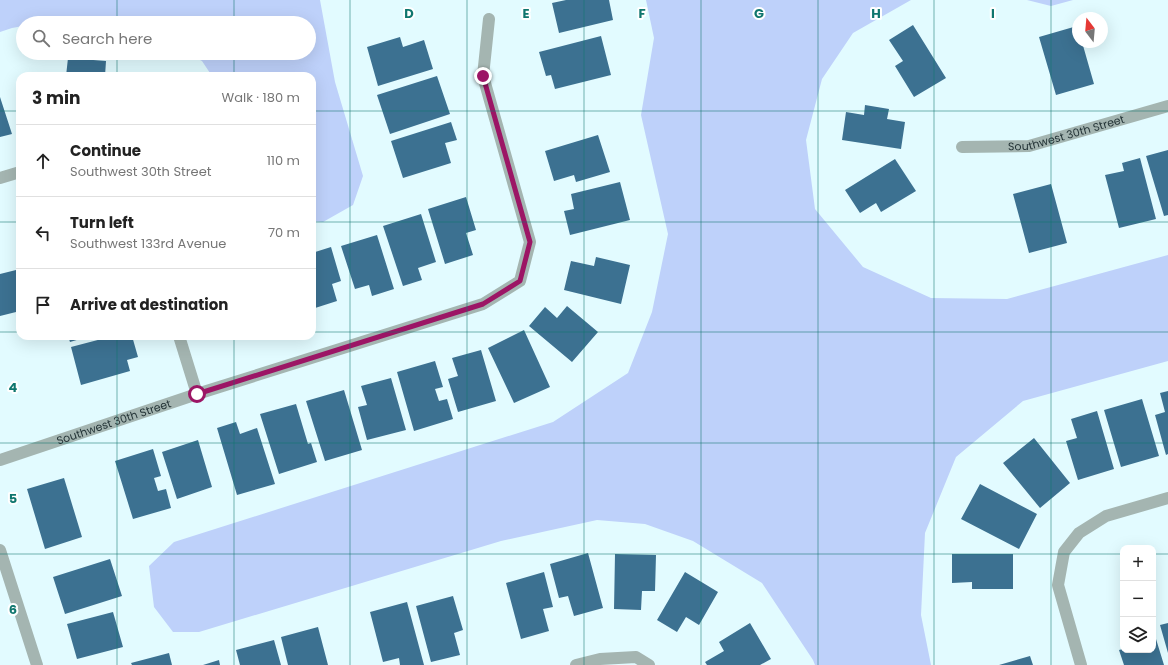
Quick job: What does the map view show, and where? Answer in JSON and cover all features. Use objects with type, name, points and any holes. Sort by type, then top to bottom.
[{"type":"street","name":"Southwest 30th Street","points":[[0,460],[197,394],[483,304],[520,281],[530,242],[483,76],[488,19]]},
{"type":"street","name":"Southwest 30th Street","points":[[962,147],[1029,146],[1168,106]]},
{"type":"street","points":[[0,178],[16,173]]},
{"type":"street","points":[[180,340],[197,394]]},
{"type":"street","points":[[1081,665],[1058,585],[1064,552],[1079,533],[1106,516],[1168,498]]},
{"type":"street","points":[[0,550],[37,665]]},
{"type":"street","points":[[576,665],[600,658],[636,657],[649,665]]},
{"type":"water","points":[[0,0],[320,0],[335,82],[363,176],[353,205],[323,222],[316,221],[316,72],[209,72],[200,60],[316,60],[316,16],[16,16],[16,27],[0,32]]},
{"type":"water","points":[[646,0],[911,0],[853,33],[822,79],[806,140],[815,209],[863,267],[931,298],[1007,299],[1168,255],[1168,361],[1023,401],[956,457],[925,533],[921,615],[931,665],[815,665],[762,583],[693,541],[645,524],[597,520],[501,541],[199,632],[173,632],[154,607],[149,566],[174,542],[553,422],[628,373],[652,312],[668,234],[641,115],[654,38]]},
{"type":"water","points":[[1027,0],[1073,0],[1051,6]]},
{"type":"building","points":[[566,0],[609,0],[613,20],[559,33],[552,3]]},
{"type":"building","points":[[913,25],[946,78],[914,97],[895,66],[903,61],[889,40]]},
{"type":"building","points":[[1072,27],[1072,48],[1084,48],[1094,84],[1056,95],[1039,37]]},
{"type":"building","points":[[601,36],[611,75],[555,89],[551,75],[546,76],[539,52]]},
{"type":"building","points":[[400,37],[403,47],[424,40],[433,69],[378,86],[367,47]]},
{"type":"building","points":[[68,60],[106,61],[105,72],[66,72]]},
{"type":"building","points":[[437,76],[450,114],[390,134],[377,95]]},
{"type":"building","points":[[0,97],[12,134],[0,137]]},
{"type":"building","points":[[865,105],[889,109],[887,119],[905,122],[901,149],[842,140],[846,112],[864,115]]},
{"type":"building","points":[[451,122],[457,140],[445,143],[451,163],[403,178],[391,141]]},
{"type":"building","points":[[598,135],[610,172],[576,182],[574,175],[554,181],[545,151]]},
{"type":"building","points":[[1168,150],[1168,215],[1164,216],[1146,156]]},
{"type":"building","points":[[1140,158],[1156,219],[1119,228],[1105,175],[1124,171],[1122,163]]},
{"type":"building","points":[[895,159],[916,191],[881,212],[876,203],[860,213],[845,190]]},
{"type":"building","points":[[620,182],[630,220],[570,235],[564,211],[574,209],[571,194]]},
{"type":"building","points":[[1051,184],[1067,243],[1029,253],[1013,194]]},
{"type":"building","points":[[466,197],[476,230],[466,233],[473,255],[445,264],[428,209]]},
{"type":"building","points":[[421,214],[436,262],[418,268],[422,280],[403,286],[383,226]]},
{"type":"building","points":[[377,235],[394,289],[372,296],[369,285],[355,289],[341,246]]},
{"type":"building","points":[[331,247],[341,281],[332,284],[337,301],[316,308],[316,252]]},
{"type":"building","points":[[596,257],[630,265],[621,304],[564,290],[571,261],[594,266]]},
{"type":"building","points":[[16,270],[16,312],[0,316],[0,274]]},
{"type":"building","points":[[567,306],[598,332],[572,362],[529,326],[545,307],[557,318]]},
{"type":"building","points":[[524,330],[550,387],[514,403],[488,348]]},
{"type":"building","points":[[98,340],[133,340],[138,357],[127,360],[130,371],[81,385],[71,347]]},
{"type":"building","points":[[481,350],[496,401],[458,412],[448,379],[458,376],[452,358]]},
{"type":"building","points":[[435,361],[443,387],[435,389],[439,401],[447,399],[453,419],[414,431],[397,372]]},
{"type":"building","points":[[391,378],[406,430],[367,440],[358,407],[367,405],[361,386]]},
{"type":"building","points":[[344,390],[362,450],[325,461],[306,401]]},
{"type":"building","points":[[1168,391],[1168,454],[1166,455],[1155,415],[1165,412],[1160,393]]},
{"type":"building","points":[[1142,399],[1159,456],[1121,467],[1104,410]]},
{"type":"building","points":[[296,404],[308,444],[311,443],[317,462],[279,474],[260,414]]},
{"type":"building","points":[[1097,411],[1114,469],[1078,480],[1066,441],[1077,438],[1071,419]]},
{"type":"building","points":[[236,422],[240,434],[257,428],[275,484],[237,495],[217,428]]},
{"type":"building","points":[[1034,438],[1070,483],[1040,508],[1003,463]]},
{"type":"building","points":[[198,440],[212,487],[177,499],[162,452]]},
{"type":"building","points":[[153,449],[161,476],[154,478],[158,491],[166,489],[171,508],[133,519],[115,461]]},
{"type":"building","points":[[64,478],[82,537],[45,549],[27,489]]},
{"type":"building","points":[[980,484],[1037,514],[1019,549],[961,519]]},
{"type":"building","points":[[588,553],[603,608],[574,616],[568,596],[559,598],[550,564]]},
{"type":"building","points":[[615,554],[656,555],[655,591],[642,591],[641,610],[614,609]]},
{"type":"building","points":[[952,554],[1013,554],[1013,589],[972,589],[972,582],[952,583]]},
{"type":"building","points":[[110,559],[122,596],[65,614],[53,577]]},
{"type":"building","points":[[544,572],[553,607],[543,609],[549,631],[521,639],[506,583]]},
{"type":"building","points":[[685,572],[718,592],[699,625],[686,617],[677,632],[657,620]]},
{"type":"building","points":[[453,596],[463,630],[454,633],[460,655],[431,662],[416,606]]},
{"type":"building","points":[[407,602],[424,665],[400,665],[399,658],[383,662],[370,612]]},
{"type":"building","points":[[113,612],[123,647],[77,659],[67,624]]},
{"type":"building","points":[[750,623],[771,659],[760,665],[707,665],[705,662],[724,651],[719,642]]},
{"type":"building","points":[[1168,623],[1168,653],[1160,625]]},
{"type":"building","points":[[318,627],[328,665],[288,665],[281,637]]},
{"type":"building","points":[[1156,639],[1164,665],[1124,665],[1120,653],[1156,653]]},
{"type":"building","points":[[274,640],[281,665],[240,665],[236,650]]},
{"type":"building","points":[[169,653],[172,665],[132,665],[131,663]]},
{"type":"building","points":[[1030,656],[1033,665],[999,665]]},
{"type":"building","points":[[219,660],[220,665],[203,665]]},
{"type":"route","points":[[197,394],[483,304],[520,281],[530,242],[483,76]]}]
